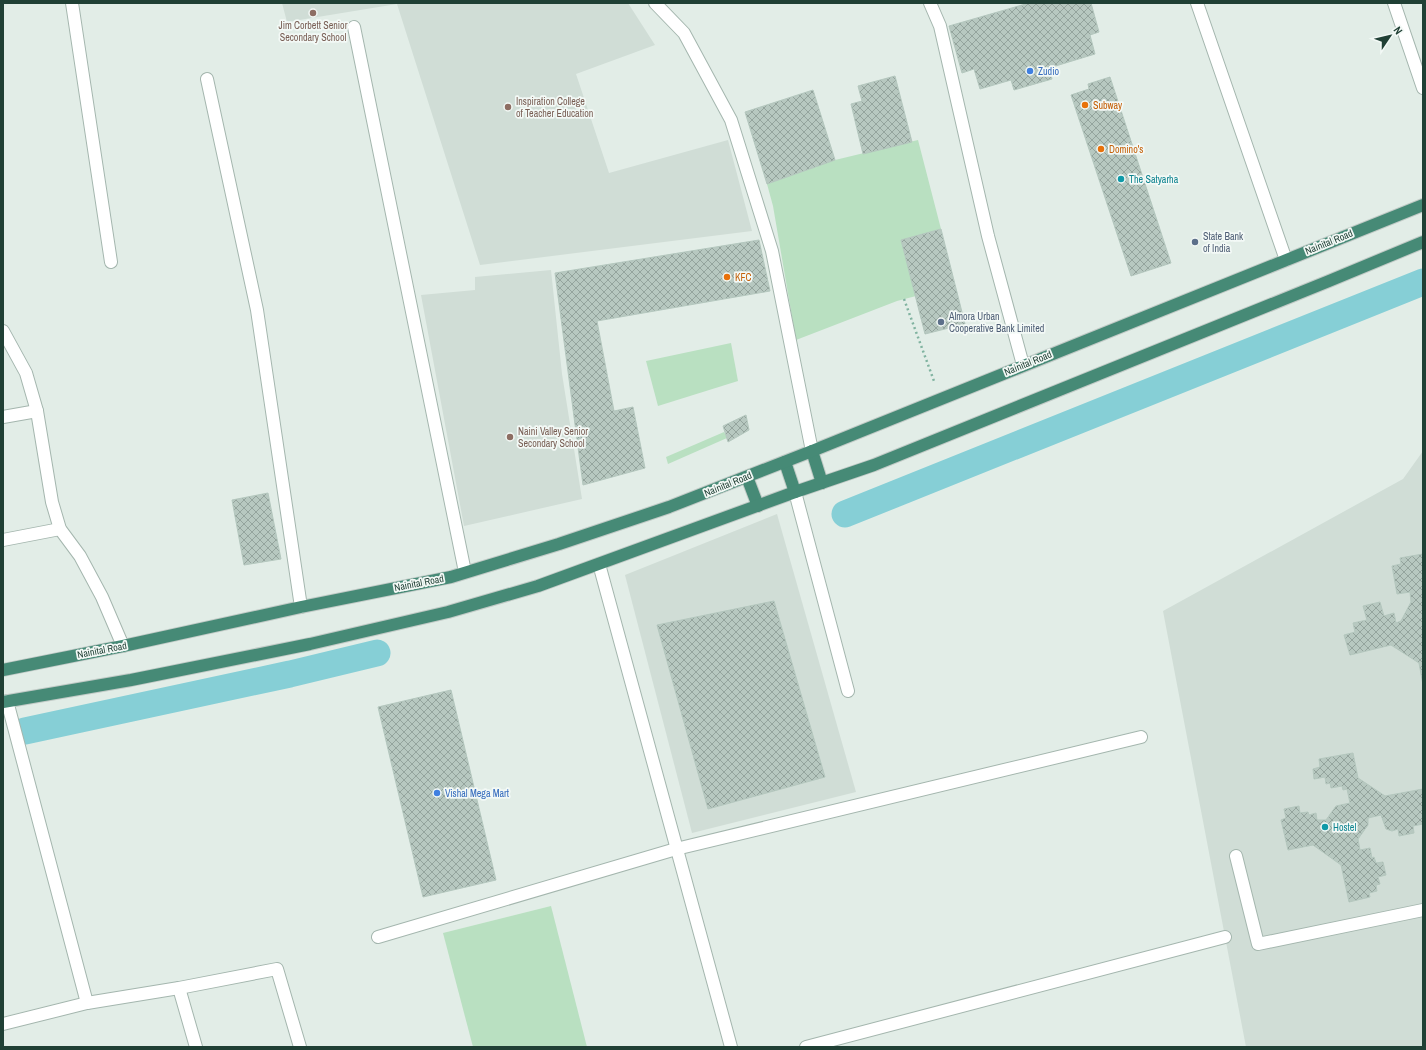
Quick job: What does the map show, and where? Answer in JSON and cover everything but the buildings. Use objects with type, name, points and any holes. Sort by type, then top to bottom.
[{"type":"highway","name":"Nainital Road","points":[[3,670],[451,577],[559,544],[654,512],[812,452],[1023,365],[1423,205]]},
{"type":"highway","points":[[5,701],[131,680],[310,644],[441,614],[538,586],[795,492],[874,465],[1423,242]]},
{"type":"highway","points":[[812,452],[822,483]]},
{"type":"highway","points":[[786,462],[795,492]]},
{"type":"highway","points":[[747,477],[758,506]]},
{"type":"street","points":[[72,3],[111,262]]},
{"type":"street","points":[[655,3],[684,33],[731,120],[772,250],[812,452]]},
{"type":"street","points":[[930,3],[940,26],[988,236],[1023,365]]},
{"type":"street","points":[[1197,3],[1286,260]]},
{"type":"street","points":[[1394,3],[1423,88]]},
{"type":"street","points":[[354,27],[465,572]]},
{"type":"street","points":[[207,79],[258,310],[301,607]]},
{"type":"street","points":[[3,331],[26,373],[36,411],[52,502],[60,529],[80,556],[102,597],[123,646]]},
{"type":"street","points":[[3,416],[36,411]]},
{"type":"street","points":[[795,492],[848,691]]},
{"type":"street","points":[[3,540],[60,529]]},
{"type":"street","points":[[599,564],[731,1047]]},
{"type":"street","points":[[5,701],[87,1004]]},
{"type":"street","points":[[378,937],[676,849],[1141,737]]},
{"type":"street","points":[[1236,856],[1258,944],[1423,910]]},
{"type":"street","points":[[806,1047],[1225,937]]},
{"type":"street","points":[[3,1024],[87,1004],[277,969],[300,1047]]},
{"type":"street","points":[[179,988],[196,1047]]},
{"type":"path","points":[[904,299],[940,399]]},
{"type":"shaded area","name":"Inspiration College of Teacher Education","points":[[282,3],[628,3],[655,45],[576,74],[609,173],[728,140],[752,231],[480,265],[397,4],[287,22]]},
{"type":"shaded area","name":"Naini Valley Senior Secondary School","points":[[551,270],[562,374],[582,499],[464,526],[421,295],[475,290],[475,277]]},
{"type":"shaded area","points":[[1423,451],[1423,1047],[1246,1047],[1163,611],[1403,479]]},
{"type":"shaded area","points":[[777,514],[856,792],[692,833],[625,575]]},
{"type":"green space","points":[[918,140],[941,229],[901,240],[916,296],[897,301],[796,340],[773,206],[767,184],[835,160]]},
{"type":"green space","points":[[731,343],[738,381],[658,406],[646,361]]},
{"type":"green space","points":[[724,432],[727,438],[668,464],[666,457]]},
{"type":"green space","points":[[551,906],[587,1047],[473,1047],[443,933]]},
{"type":"waterway","points":[[845,514],[1423,282]]},
{"type":"waterway","points":[[25,731],[290,674],[377,653]]},
{"type":"place","name":"Jim Corbett Senior Secondary School","points":[[313,13]]},
{"type":"place","name":"Zudio","points":[[1030,71]]},
{"type":"place","name":"Subway","points":[[1085,105]]},
{"type":"place","name":"Inspiration College of Teacher Education","points":[[508,107]]},
{"type":"place","name":"Domino's","points":[[1101,149]]},
{"type":"place","name":"The Satyarha","points":[[1121,179]]},
{"type":"place","name":"State Bank of India","points":[[1195,242]]},
{"type":"place","name":"KFC","points":[[727,277]]},
{"type":"place","name":"Almora Urban Cooperative Bank Limited","points":[[941,322]]},
{"type":"place","name":"Naini Valley Senior Secondary School","points":[[510,437]]},
{"type":"place","name":"Vishal Mega Mart","points":[[437,793]]},
{"type":"place","name":"Hostel","points":[[1325,827]]}]
